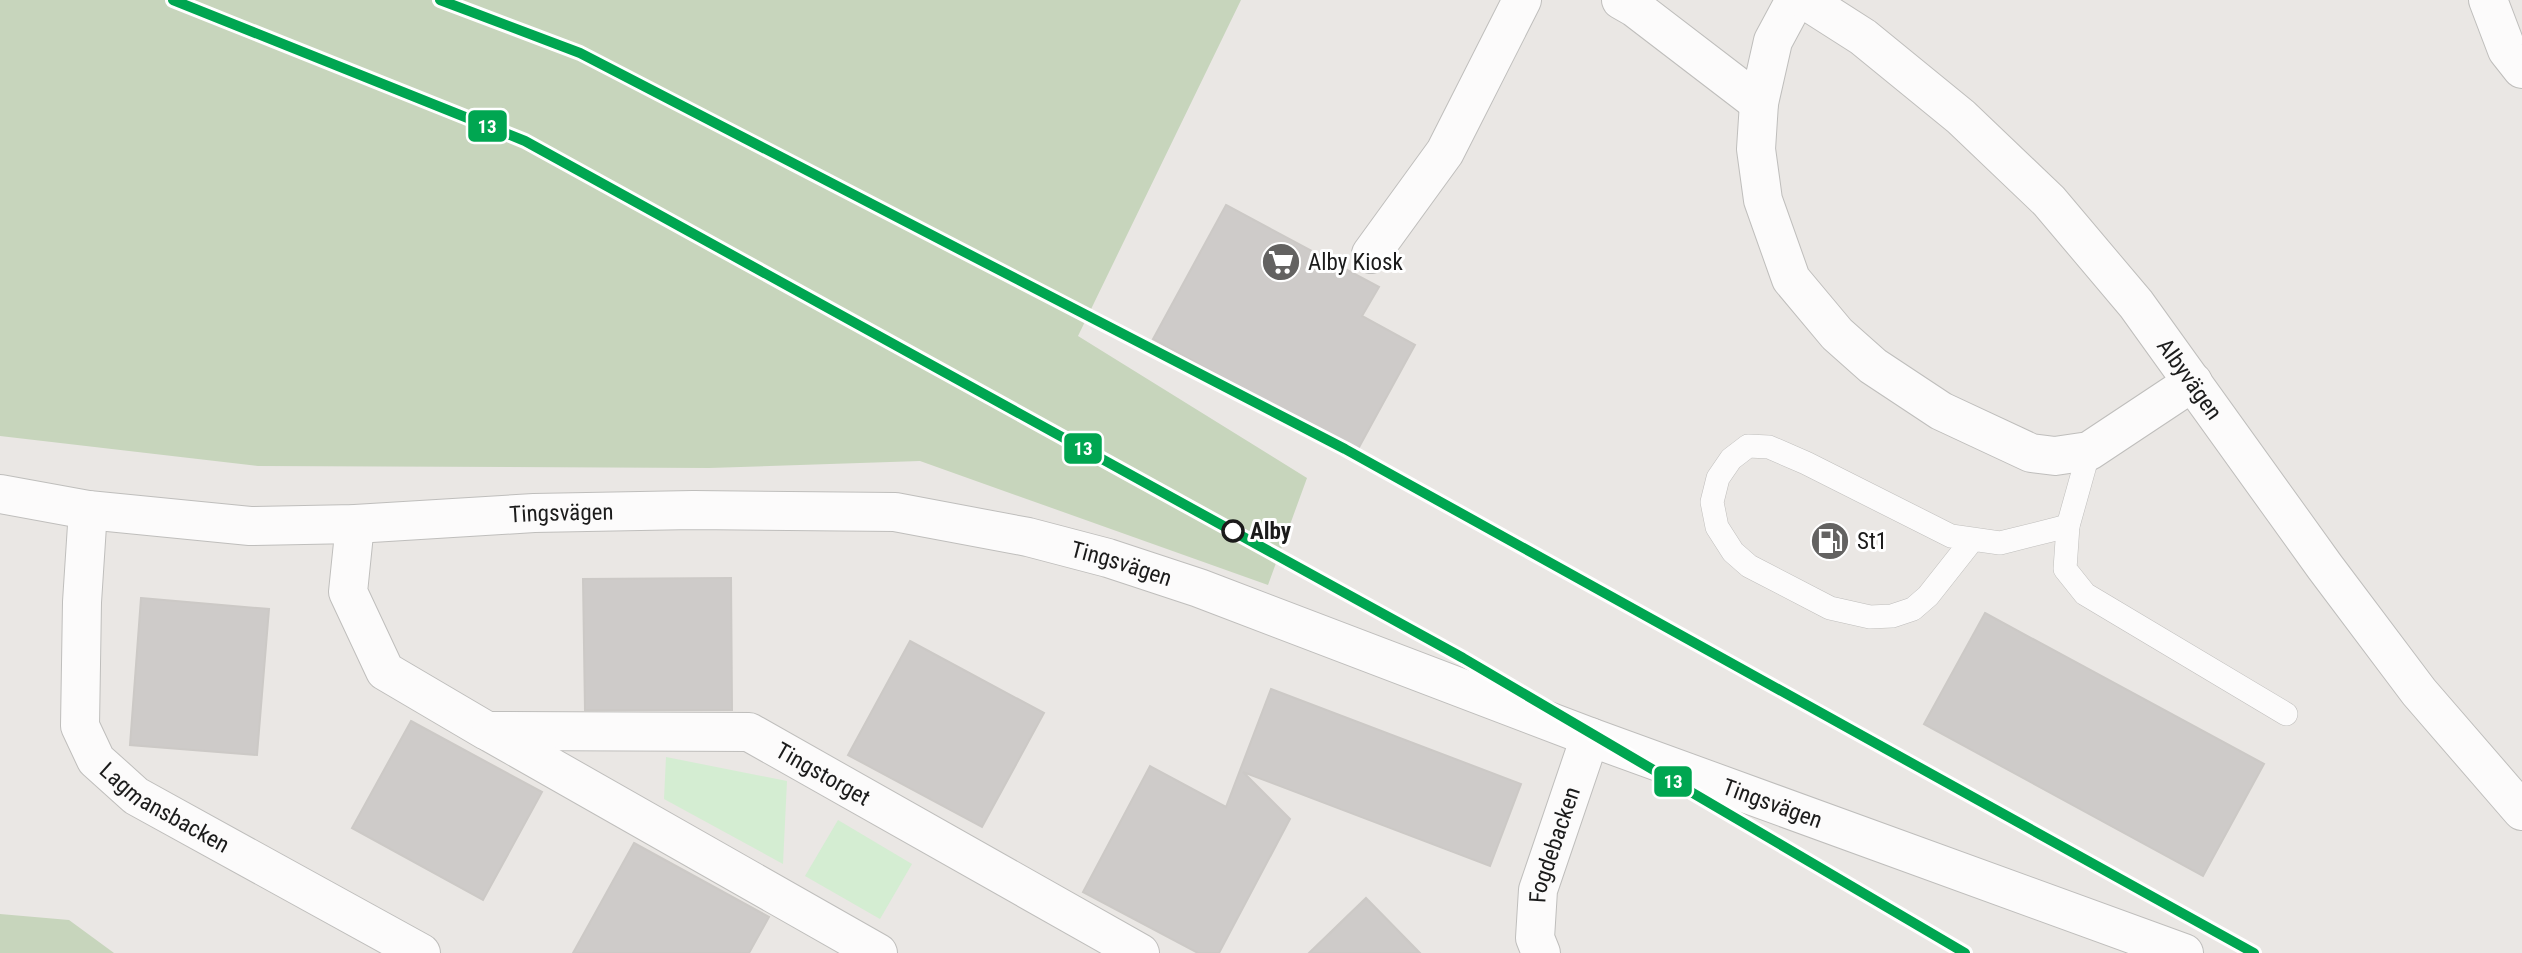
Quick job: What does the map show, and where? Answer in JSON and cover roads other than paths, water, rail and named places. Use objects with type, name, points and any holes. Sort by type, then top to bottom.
[{"type":"street","points":[[1371,254],[1445,152],[1522,0]]},
{"type":"street","points":[[1621,0],[1759,103]]},
{"type":"street","points":[[1795,0],[1773,41],[1759,103],[1756,149],[1763,200],[1791,279],[1838,334],[1874,366],[1941,411],[2031,453],[2055,456],[2089,451],[2193,382]]},
{"type":"street","name":"Albyvägen","points":[[1805,0],[1863,37],[1961,117],[2049,201],[2136,304],[2325,567],[2419,692],[2522,811]]},
{"type":"street","points":[[2488,0],[2507,50],[2522,69]]},
{"type":"street","name":"Tingsvägen","points":[[0,494],[88,510],[250,526],[355,524],[534,513],[680,510],[895,512],[1028,537],[1108,558],[1199,588],[1590,737],[2185,953]]},
{"type":"street","name":"Lagmansbacken","points":[[88,510],[82,601],[80,726],[96,760],[136,796],[421,953]]},
{"type":"street","points":[[355,524],[348,592],[385,671],[878,953]]},
{"type":"street","name":"Tingstorget","points":[[487,731],[749,732],[1128,950]]},
{"type":"street","name":"Fogdebacken","points":[[1541,953],[1535,938],[1538,890],[1590,737]]},
{"type":"lane","points":[[1973,539],[1928,596],[1913,609],[1892,616],[1870,617],[1830,608],[1749,566],[1732,552],[1717,527],[1712,502],[1718,478],[1731,459],[1748,446],[1769,447],[1951,536],[1973,539],[2000,543],[2068,526]]},
{"type":"lane","points":[[2089,451],[2068,526],[2065,569],[2085,594],[2286,714]]},
{"type":"place","name":"Alby Kiosk","points":[[1281,262]]},
{"type":"place","name":"Alby","points":[[1233,531]]},
{"type":"place","name":"St1","points":[[1830,541]]}]
